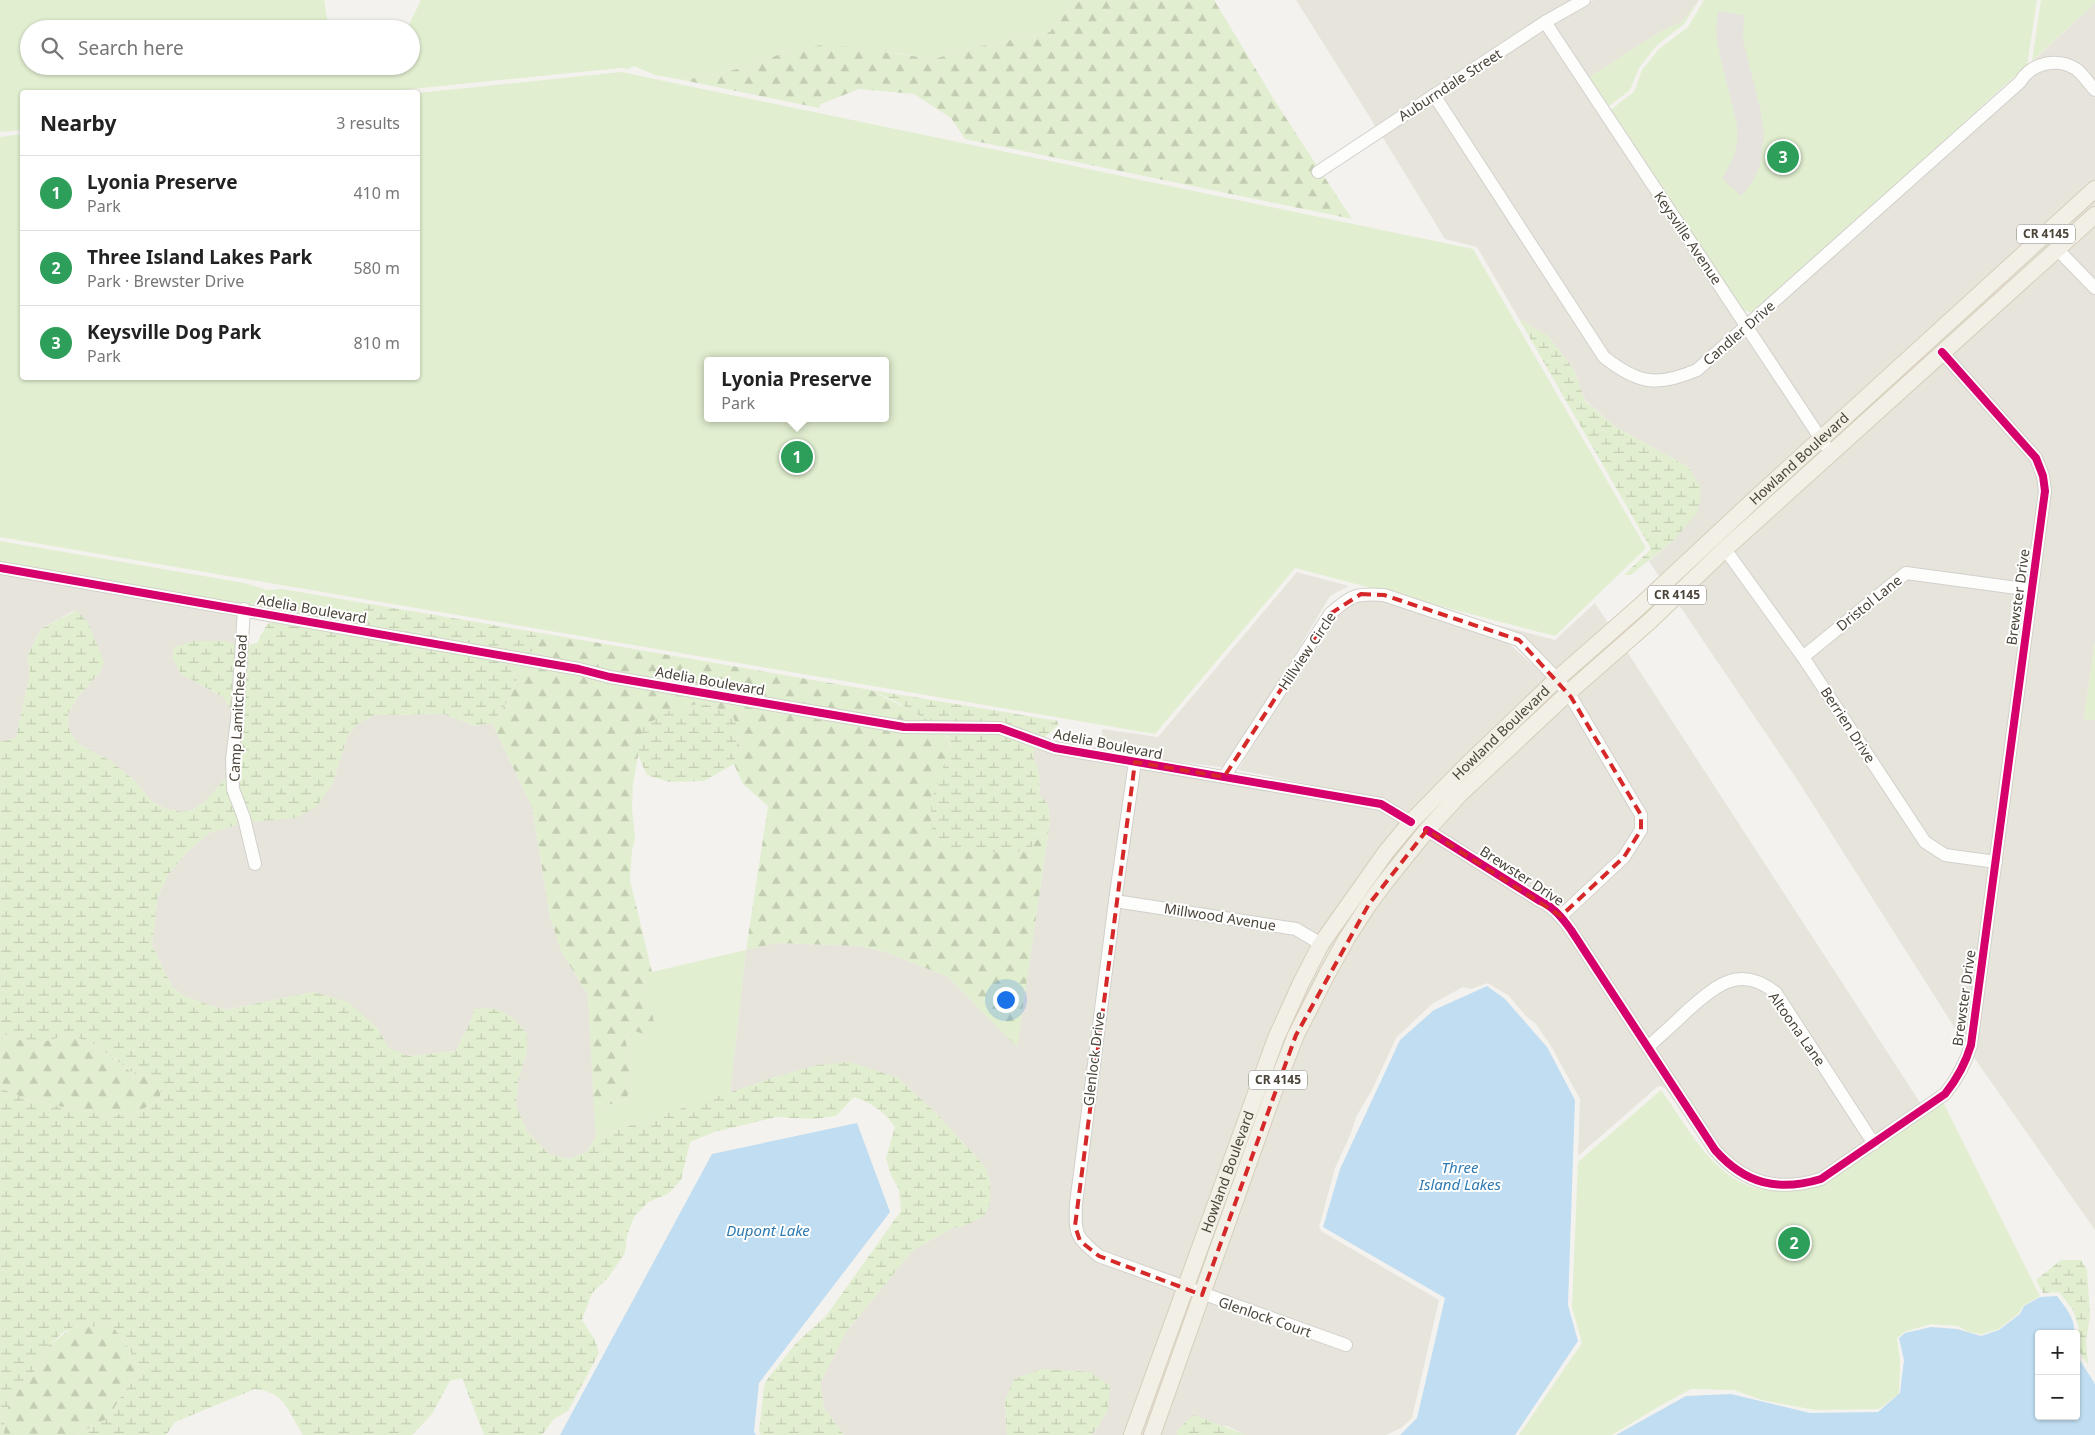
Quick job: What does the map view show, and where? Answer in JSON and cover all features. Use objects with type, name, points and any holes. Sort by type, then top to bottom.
[{"type":"main road","name":"Howland Boulevard","points":[[1132,1435],[1276,1038],[1321,944],[1380,859],[1411,822],[1466,766],[1557,679],[1639,607],[2095,189]]},
{"type":"main road","name":"Howland Boulevard","points":[[1152,1435],[1273,1094],[1296,1035],[1327,974],[1360,917],[1409,852],[1460,794],[1568,693],[1650,621],[1725,549],[2095,215]]},
{"type":"main road","points":[[1409,852],[1407,840],[1412,835],[1411,822]]},
{"type":"street","name":"Auburndale Street","points":[[1318,172],[1545,22],[1584,0]]},
{"type":"street","name":"Keysville Avenue","points":[[1545,22],[1832,454]]},
{"type":"street","name":"Candler Drive","points":[[1434,95],[1604,357],[1623,372],[1639,379],[1654,381],[1675,379],[1697,370],[2035,67],[2045,63],[2066,64],[2077,70],[2095,90]]},
{"type":"street","points":[[2058,249],[2095,288]]},
{"type":"street","name":"Brewster Drive","points":[[1427,830],[1546,903],[1560,916],[1715,1150],[1725,1161],[1744,1175],[1762,1182],[1776,1184],[1802,1184],[1821,1179],[1944,1094],[1957,1079],[1964,1067],[1971,1045],[2045,491],[2043,476],[2036,458],[1942,352]]},
{"type":"street","name":"Berrien Drive","points":[[1725,549],[1803,657],[1925,842],[1944,855],[1996,862]]},
{"type":"street","name":"Adelia Boulevard","points":[[0,568],[244,609],[578,669],[610,677],[904,727],[1000,728],[1055,748],[1381,804],[1411,822]]},
{"type":"street","name":"Dristol Lane","points":[[1803,657],[1906,573],[2032,590]]},
{"type":"street","name":"Hillview Circle","points":[[1224,776],[1330,614],[1344,601],[1361,594],[1384,595],[1519,640],[1568,693]]},
{"type":"street","name":"Camp Lamitchee Road","points":[[244,609],[237,720],[232,758],[233,789],[244,818],[255,864]]},
{"type":"street","points":[[1560,916],[1624,857],[1641,830],[1641,815],[1568,693]]},
{"type":"street","name":"Glenlock Drive","points":[[1135,762],[1115,901],[1076,1204],[1075,1226],[1080,1241],[1098,1256],[1185,1289]]},
{"type":"street","name":"Millwood Avenue","points":[[1115,901],[1296,928],[1321,944]]},
{"type":"street","name":"Altoona Lane","points":[[1648,1047],[1713,988],[1726,981],[1745,978],[1766,985],[1776,993],[1874,1144]]},
{"type":"street","name":"Glenlock Court","points":[[1185,1289],[1346,1345]]},
{"type":"highlighted area","points":[[1361,594],[1384,595],[1519,640],[1571,697],[1641,815],[1641,830],[1624,857],[1561,916],[1427,830],[1369,904],[1296,1035],[1202,1295],[1099,1256],[1080,1241],[1075,1226],[1135,762],[1224,777],[1330,614]]},
{"type":"shaded area","points":[[1296,0],[1574,0],[1376,127]]},
{"type":"shaded area","points":[[1594,0],[1699,0],[1681,22],[1660,32],[1588,78],[1553,24]]},
{"type":"shaded area","points":[[2095,3],[2095,83],[2082,67],[2032,62]]},
{"type":"shaded area","points":[[1718,11],[1744,15],[1743,41],[1760,108],[1764,135],[1760,165],[1753,181],[1741,196],[1722,178],[1734,157],[1737,143],[1737,124],[1720,56],[1716,32]]},
{"type":"shaded area","points":[[1544,29],[1740,326],[1693,366],[1673,374],[1654,376],[1640,374],[1609,354],[1441,97]]},
{"type":"shaded area","points":[[2046,68],[2065,69],[2074,74],[2095,98],[2095,182],[1822,431],[1754,328],[2029,78]]},
{"type":"shaded area","points":[[1433,102],[1601,361],[1619,375],[1637,383],[1676,384],[1746,335],[1814,438],[1661,579],[1649,561],[1675,539],[1688,467],[1614,426],[1585,400],[1574,370],[1548,336],[1519,319],[1477,247],[1445,239],[1382,136]]},
{"type":"shaded area","points":[[2095,196],[2095,208],[1832,446],[1828,440]]},
{"type":"shaded area","points":[[2095,222],[2095,281],[2065,249]]},
{"type":"shaded area","points":[[2057,256],[2095,295],[2095,641],[2084,719],[2095,720],[2095,1230],[1973,1056],[2049,474],[1949,353]]},
{"type":"shaded area","points":[[1942,360],[2031,460],[2038,477],[2039,491],[2027,584],[1906,568],[1804,649],[1733,549]]},
{"type":"shaded area","points":[[1725,556],[1796,656],[1920,844],[1933,855],[1942,859],[1990,866],[1965,1044],[1798,781],[1677,602]]},
{"type":"shaded area","points":[[0,572],[238,613],[236,645],[181,674],[223,697],[232,711],[228,775],[205,802],[192,810],[183,812],[166,809],[152,802],[136,782],[111,761],[80,745],[69,731],[68,714],[77,698],[100,672],[77,610],[41,629],[27,655],[30,673],[16,738],[0,742]]},
{"type":"shaded area","points":[[1297,572],[1349,586],[1330,596],[1227,768],[1103,752],[1102,729],[1158,737]]},
{"type":"shaded area","points":[[1908,578],[2026,594],[1991,856],[1946,850],[1929,839],[1810,658]]},
{"type":"shaded area","points":[[1358,593],[1501,636],[1549,680],[1411,815],[1382,799],[1238,770],[1339,602]]},
{"type":"shaded area","points":[[1595,603],[1610,626],[1556,674],[1508,629],[1498,625],[1555,640]]},
{"type":"shaded area","points":[[1626,650],[1921,1104],[1876,1136],[1780,991],[1744,974],[1723,977],[1710,984],[1649,1039],[1568,917],[1646,833],[1575,695]]},
{"type":"shaded area","points":[[1567,702],[1635,816],[1636,829],[1620,854],[1560,909],[1435,829]]},
{"type":"shaded area","points":[[444,714],[475,726],[492,723],[532,807],[550,917],[561,951],[588,995],[596,1137],[587,1152],[569,1159],[549,1154],[527,1132],[516,1107],[518,1081],[527,1051],[471,1020],[456,1051],[409,1056],[389,1049],[376,1027],[313,992],[225,1010],[186,997],[172,987],[152,945],[158,896],[168,875],[187,852],[209,833],[240,824],[251,869],[262,868],[251,822],[271,820],[332,785],[348,735],[360,722],[376,715]]},
{"type":"shaded area","points":[[1035,746],[1129,766],[1070,1204],[1070,1225],[1076,1244],[1095,1260],[1178,1291],[1126,1435],[1092,1435],[1108,1410],[1005,1401],[1007,1435],[844,1435],[824,1408],[820,1383],[846,1332],[913,1250],[953,1228],[964,1226],[990,1183],[986,1168],[938,1115],[898,1078],[817,1066],[775,1077],[730,1093],[746,950],[776,943],[859,946],[886,952],[948,977],[1017,1046],[1050,822],[1048,806],[1040,795],[1039,774],[1033,756]]},
{"type":"shaded area","points":[[1140,768],[1379,808],[1404,822],[1319,937],[1121,897]]},
{"type":"shaded area","points":[[1414,828],[1419,831],[1343,936],[1199,1288],[1192,1286],[1268,1075],[1326,946]]},
{"type":"shaded area","points":[[1429,837],[1543,907],[1556,919],[1567,932],[1640,1047],[1717,1160],[1665,1088],[1661,1086],[1657,1087],[1578,1156],[1580,1099],[1551,1046],[1536,1024],[1526,1016],[1509,996],[1488,983],[1471,989],[1463,987],[1432,1004],[1396,1038],[1373,1088],[1356,1117],[1335,1168],[1319,1227],[1321,1231],[1439,1300],[1412,1418],[1401,1428],[1386,1435],[1246,1435],[1227,1426],[1178,1430],[1177,1435],[1158,1435],[1206,1301],[1349,1351],[1352,1342],[1209,1292],[1301,1037],[1352,941]]},
{"type":"shaded area","points":[[1120,906],[1295,933],[1314,946],[1182,1282],[1101,1252],[1085,1238],[1081,1225],[1081,1205]]},
{"type":"shaded area","points":[[1745,983],[1763,989],[1771,996],[1867,1142],[1818,1175],[1801,1180],[1763,1178],[1747,1171],[1719,1148],[1655,1048],[1716,992],[1728,985]]},
{"type":"shaded area","points":[[1161,1371],[1168,1373],[1147,1435],[1138,1435]]},
{"type":"green space","points":[[0,0],[324,0],[327,20],[20,20],[20,75],[420,75],[420,20],[411,20],[421,0],[1081,0],[1071,6],[1050,32],[972,48],[934,59],[888,52],[788,51],[747,67],[696,78],[678,79],[655,75],[634,66],[628,69],[620,68],[402,90],[20,90],[20,130],[0,132]]},
{"type":"green space","points":[[1081,0],[1214,0],[1273,98],[1317,166],[1311,171],[1317,178],[1323,175],[1352,219],[965,139],[951,118],[914,94],[859,89],[821,104],[819,108],[678,79],[696,78],[747,67],[788,51],[827,44],[934,59],[972,48],[1050,32],[1071,6]]},
{"type":"green space","points":[[1699,0],[1684,24],[1656,46],[1639,68],[1630,90],[1608,107],[1588,78],[1660,32],[1681,22]]},
{"type":"green space","points":[[1704,0],[2037,0],[2027,65],[1755,313],[1741,310],[1609,111],[1634,92],[1642,70],[1659,49],[1688,27]]},
{"type":"green space","points":[[2041,0],[2095,0],[2095,3],[2032,61]]},
{"type":"green space","points":[[621,72],[1473,249],[1646,548],[1555,636],[1295,568],[1155,734],[0,537],[0,137],[20,134],[20,380],[420,380],[420,93]]},
{"type":"green space","points":[[1519,319],[1548,336],[1574,370],[1585,401],[1614,426],[1688,467],[1701,488],[1698,511],[1675,539],[1631,575],[1624,575],[1650,550],[1650,547]]},
{"type":"green space","points":[[0,541],[244,583],[268,590],[282,589],[358,602],[336,618],[318,623],[249,605],[0,563]]},
{"type":"green space","points":[[358,602],[547,634],[526,659],[504,707],[492,723],[475,726],[444,714],[376,715],[360,722],[348,735],[332,785],[316,807],[296,818],[251,822],[238,788],[238,759],[247,645],[257,643],[267,624],[281,620],[318,623],[336,618]]},
{"type":"green space","points":[[77,610],[88,623],[104,662],[100,672],[77,698],[68,714],[69,731],[80,745],[111,761],[136,782],[152,802],[166,809],[183,812],[192,810],[205,802],[228,775],[240,824],[209,833],[187,852],[168,875],[158,896],[152,945],[172,987],[186,997],[225,1010],[313,992],[348,1002],[376,1027],[389,1048],[409,1056],[456,1051],[471,1020],[474,1009],[498,1010],[510,1017],[527,1034],[527,1051],[518,1081],[516,1106],[527,1132],[549,1154],[569,1159],[587,1152],[596,1137],[775,1077],[817,1065],[850,1062],[898,1078],[938,1115],[986,1168],[990,1183],[990,1204],[984,1216],[964,1226],[953,1228],[913,1250],[846,1332],[820,1383],[824,1408],[844,1435],[761,1435],[759,1431],[766,1381],[796,1343],[826,1316],[901,1211],[899,1190],[891,1175],[886,1158],[895,1127],[878,1109],[854,1097],[836,1116],[813,1119],[776,1117],[714,1132],[690,1142],[681,1180],[668,1194],[648,1202],[634,1217],[627,1235],[625,1253],[608,1278],[592,1293],[582,1320],[595,1340],[599,1353],[568,1411],[554,1419],[542,1435],[484,1435],[462,1378],[450,1381],[432,1414],[412,1435],[303,1435],[285,1404],[280,1399],[273,1394],[255,1389],[175,1422],[166,1435],[77,1435],[108,1418],[129,1384],[140,1375],[129,1348],[113,1327],[75,1326],[62,1333],[47,1347],[32,1376],[15,1393],[5,1413],[4,1435],[0,1435],[0,1088],[31,1101],[107,1115],[135,1113],[160,1100],[161,1076],[136,1075],[94,1044],[70,1035],[33,1044],[6,1035],[0,1040],[0,742],[16,738],[30,673],[27,656],[41,629]]},
{"type":"green space","points":[[547,634],[871,690],[928,720],[946,736],[950,747],[944,767],[1011,854],[1031,848],[1050,822],[1017,1047],[948,977],[886,952],[859,946],[776,943],[746,950],[768,806],[743,784],[734,764],[739,733],[643,728],[633,784],[632,809],[635,839],[632,850],[630,880],[652,972],[643,975],[658,1039],[632,1030],[625,1039],[630,1060],[632,1088],[625,1100],[594,1109],[588,995],[561,951],[550,917],[532,807],[492,723],[504,707],[526,659]]},
{"type":"green space","points":[[194,641],[225,641],[236,645],[232,711],[223,697],[181,674],[172,657],[174,647]]},
{"type":"green space","points":[[2095,641],[2095,720],[2084,719]]},
{"type":"green space","points":[[871,690],[1058,721],[1058,725],[1035,746],[1033,756],[1039,773],[1040,795],[1048,805],[1050,822],[1031,848],[1011,854],[950,848],[932,835],[931,801],[951,746],[946,732],[899,703]]},
{"type":"green space","points":[[701,703],[732,713],[739,733],[734,764],[704,781],[669,782],[647,775],[638,755],[643,727],[668,711]]},
{"type":"green space","points":[[746,950],[730,1093],[596,1137],[594,1109],[625,1100],[632,1088],[630,1060],[625,1039],[632,1030],[657,1038],[643,974]]},
{"type":"green space","points":[[6,1035],[33,1044],[70,1035],[94,1044],[135,1075],[162,1076],[160,1100],[135,1113],[107,1115],[31,1101],[0,1088],[0,1040]]},
{"type":"green space","points":[[1661,1090],[1695,1140],[1723,1170],[1739,1181],[1757,1188],[1778,1191],[1801,1187],[1942,1100],[2040,1296],[2023,1306],[2019,1313],[1999,1329],[1981,1334],[1968,1332],[1958,1326],[1931,1324],[1904,1332],[1897,1338],[1900,1361],[1899,1394],[1879,1409],[1815,1410],[1762,1400],[1734,1390],[1691,1389],[1612,1435],[1519,1435],[1582,1343],[1572,1307],[1578,1162]]},
{"type":"green space","points":[[2061,1260],[2081,1260],[2087,1270],[2090,1315],[2086,1341],[2088,1365],[2080,1352],[2080,1330],[2073,1310],[2059,1292],[2043,1293],[2036,1280]]},
{"type":"green space","points":[[74,1326],[113,1327],[129,1348],[140,1375],[129,1384],[108,1418],[77,1435],[4,1435],[5,1413],[15,1393],[32,1376],[47,1347]]},
{"type":"green space","points":[[1042,1369],[1090,1372],[1110,1386],[1108,1410],[1092,1435],[1007,1435],[1005,1401],[1014,1379]]},
{"type":"green space","points":[[1194,1415],[1246,1435],[1177,1435],[1177,1430]]},
{"type":"water","name":"Three Island Lakes","points":[[1487,986],[1505,999],[1547,1047],[1575,1100],[1568,1305],[1578,1341],[1515,1435],[1400,1435],[1417,1418],[1445,1298],[1323,1227],[1340,1169],[1400,1040],[1434,1010]]},
{"type":"water","name":"Dupont Lake","points":[[857,1123],[890,1212],[759,1383],[754,1432],[756,1435],[560,1435],[712,1154]]},
{"type":"water","points":[[2057,1296],[2072,1318],[2074,1330],[2035,1330],[2035,1420],[2080,1420],[2080,1360],[2095,1384],[2095,1435],[1616,1435],[1686,1396],[1731,1394],[1810,1413],[1878,1412],[1900,1393],[1904,1360],[1899,1338],[1905,1333],[1931,1327],[1957,1329],[1981,1336],[1999,1330],[2020,1314],[2024,1306],[2040,1297]]},
{"type":"cycle path","points":[[1427,830],[1545,903],[1557,913],[1571,930],[1715,1150],[1726,1162],[1750,1178],[1776,1185],[1791,1185],[1821,1179],[1945,1094],[1960,1071],[1971,1045],[2045,491],[2043,476],[2036,458],[1942,352]]},
{"type":"cycle path","points":[[0,568],[579,669],[610,677],[904,727],[1000,728],[1055,748],[1381,804],[1411,822]]},
{"type":"place","name":"Keysville Dog Park","points":[[1783,157]]},
{"type":"place","name":"Lyonia Preserve","points":[[797,457]]},
{"type":"place","name":"Three Island Lakes Park","points":[[1794,1243]]}]
